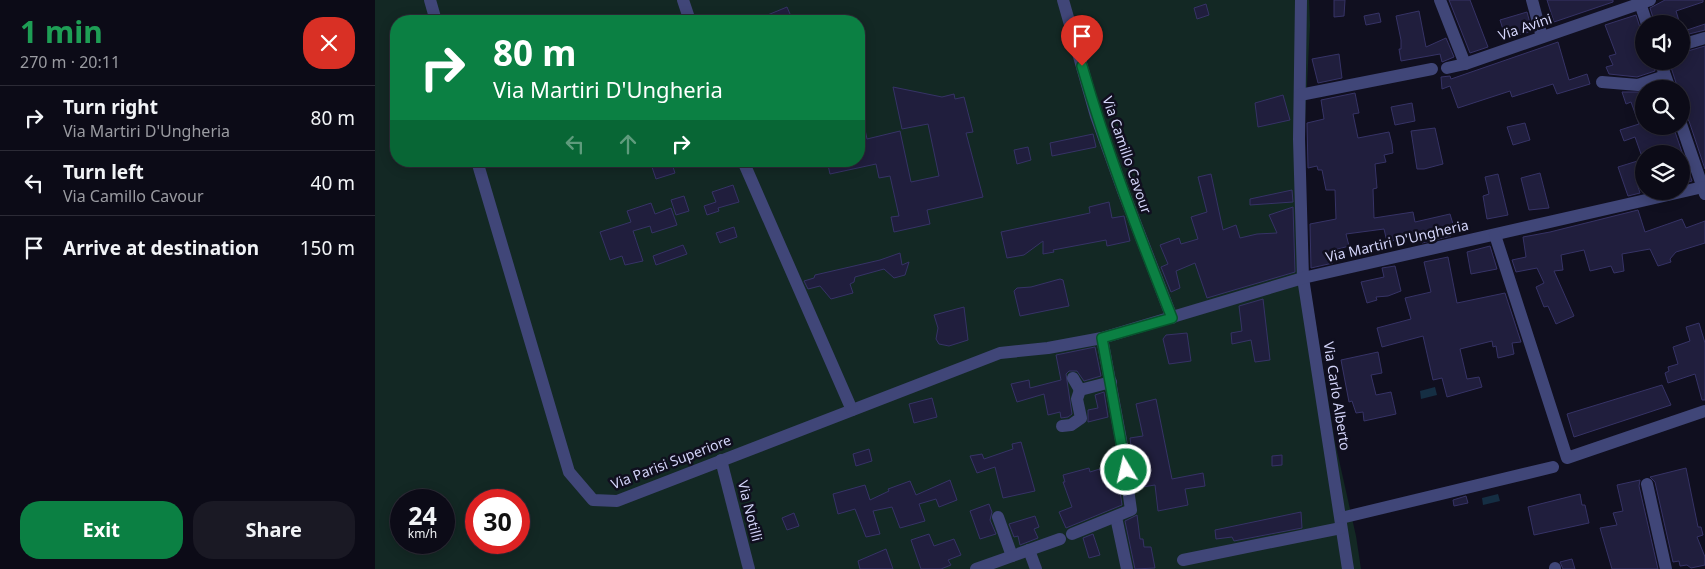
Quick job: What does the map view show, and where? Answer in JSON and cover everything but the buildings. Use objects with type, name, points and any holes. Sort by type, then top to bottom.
[{"type":"street","points":[[429,0],[434,15]]},
{"type":"street","points":[[683,0],[688,15]]},
{"type":"street","name":"Via Camillo Cavour","points":[[1063,0],[1096,116],[1172,318]]},
{"type":"street","points":[[1301,0],[1300,95],[1303,278]]},
{"type":"street","points":[[1441,0],[1465,64]]},
{"type":"street","points":[[1532,0],[1542,37]]},
{"type":"street","name":"Via Avini","points":[[1447,68],[1465,64],[1643,1],[1645,15]]},
{"type":"street","points":[[1690,42],[1705,38]]},
{"type":"street","points":[[1300,95],[1431,69]]},
{"type":"street","points":[[1663,70],[1666,80]]},
{"type":"street","points":[[1602,82],[1638,85],[1665,76]]},
{"type":"street","points":[[1685,135],[1704,191]]},
{"type":"street","name":"Via Parisi Superiore","points":[[479,167],[569,472],[593,500],[617,502],[1000,353],[1048,348],[1102,338]]},
{"type":"street","points":[[746,167],[852,410]]},
{"type":"street","name":"Via Martiri D'Ungheria","points":[[1102,338],[1303,278],[1704,191]]},
{"type":"street","points":[[1495,235],[1567,458],[1705,411]]},
{"type":"street","name":"Via Carlo Alberto","points":[[1303,278],[1348,569]]},
{"type":"street","points":[[975,569],[1066,537],[1116,518],[1131,510],[1111,382],[1102,338]]},
{"type":"street","points":[[1061,426],[1071,425],[1081,418],[1077,399],[1080,390],[1073,378]]},
{"type":"street","points":[[1080,390],[1111,382]]},
{"type":"street","name":"Via Notilli","points":[[721,460],[749,569]]},
{"type":"street","points":[[1183,560],[1341,523],[1553,467]]},
{"type":"street","points":[[1647,484],[1666,569]]},
{"type":"street","points":[[998,517],[1012,556]]},
{"type":"street","points":[[1116,518],[1127,569]]},
{"type":"street","points":[[1029,550],[1037,569]]},
{"type":"green space","points":[[375,0],[1309,0],[1310,25],[1304,144],[1307,269],[1335,442],[1356,536],[1361,569],[375,569]]},
{"type":"water","points":[[1435,387],[1437,395],[1421,399],[1420,391]]},
{"type":"water","points":[[1498,494],[1500,501],[1483,505],[1482,498]]},
{"type":"route","points":[[1082,66],[1096,116],[1172,318],[1102,338],[1126,470]]}]
